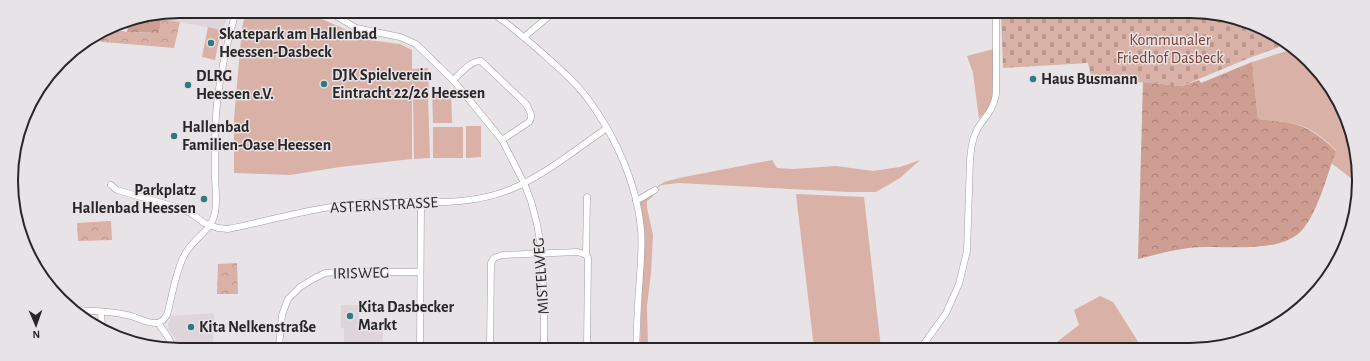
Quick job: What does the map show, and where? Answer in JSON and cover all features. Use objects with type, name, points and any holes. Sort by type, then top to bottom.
[{"type":"street","points":[[84,311],[128,315],[153,323],[158,323],[163,320],[166,315],[185,253],[210,225],[216,213],[215,139],[218,91],[226,44],[234,18]]},
{"type":"street","name":"MISTELWEG","points":[[338,18],[356,28],[400,37],[416,44],[453,80],[502,140],[524,183],[534,213],[542,253],[544,343]]},
{"type":"street","points":[[499,18],[524,37],[564,72],[593,105],[622,157],[636,201],[641,235],[636,343]]},
{"type":"street","points":[[524,37],[547,18]]},
{"type":"street","points":[[925,343],[946,313],[959,284],[967,251],[971,145],[979,127],[993,107],[996,94],[996,18]]},
{"type":"street","points":[[453,80],[478,60],[481,61],[526,104],[532,116],[529,122],[502,140]]},
{"type":"street","name":"ASTERNSTRASSE","points":[[210,225],[228,229],[313,210],[361,204],[421,203],[479,199],[510,190],[524,183],[551,167],[607,128]]},
{"type":"street","points":[[111,185],[117,190],[176,206],[191,213],[204,223],[210,225]]},
{"type":"street","points":[[636,201],[655,190]]},
{"type":"street","points":[[587,197],[587,343]]},
{"type":"street","points":[[420,343],[421,203]]},
{"type":"street","points":[[490,343],[492,260],[498,256],[542,253],[578,252],[586,254]]},
{"type":"street","name":"IRISWEG","points":[[279,343],[282,315],[288,299],[300,286],[312,279],[325,273],[339,272],[420,272]]},
{"type":"street","points":[[101,312],[102,322]]},
{"type":"street","points":[[158,323],[171,343]]},
{"type":"shaded area","points":[[170,18],[227,18],[223,30],[161,19]]},
{"type":"shaded area","name":"Kita Dasbecker Markt","points":[[341,305],[359,305],[359,331],[372,331],[372,326],[383,327],[383,342],[344,342],[344,328],[341,328]]},
{"type":"shaded area","name":"Kita Nelkenstraße","points":[[214,313],[213,342],[178,343],[169,330],[168,324],[171,316]]},
{"type":"green space","name":"DJK Spielverein Eintracht 22/26 Heessen","points":[[244,18],[320,18],[369,40],[400,44],[412,50],[412,159],[340,167],[290,175],[234,173],[234,118],[242,28]]},
{"type":"green space","name":"Kommunaler Friedhof Dasbeck","points":[[1001,18],[1211,19],[1252,30],[1282,46],[1182,86],[1104,79],[1092,81],[1088,63],[1003,68]]},
{"type":"green space","points":[[161,19],[159,33],[127,32],[128,27]]},
{"type":"green space","points":[[161,19],[180,22],[174,48],[98,41],[118,30],[127,32],[159,33]]},
{"type":"green space","name":"Skatepark am Hallenbad Heessen-Dasbeck","points":[[208,27],[221,30],[215,60],[202,57]]},
{"type":"green space","points":[[994,49],[992,100],[990,106],[979,119],[973,73],[967,56]]},
{"type":"green space","points":[[1287,51],[1297,58],[1312,73],[1325,90],[1340,118],[1351,159],[1352,179],[1331,163],[1336,150],[1317,134],[1309,129],[1292,123],[1258,119],[1252,62]]},
{"type":"green space","points":[[1252,62],[1258,119],[1301,126],[1317,135],[1336,151],[1322,192],[1309,221],[1303,229],[1293,237],[1280,243],[1249,247],[1189,248],[1138,259],[1143,82],[1182,86],[1199,80],[1201,83]]},
{"type":"green space","points":[[428,68],[429,96],[413,96],[412,69]]},
{"type":"green space","points":[[432,91],[451,91],[452,123],[433,123]]},
{"type":"green space","points":[[413,97],[428,97],[430,158],[414,159]]},
{"type":"green space","points":[[466,126],[481,126],[481,157],[466,158]]},
{"type":"green space","points":[[433,127],[463,127],[463,158],[433,158]]},
{"type":"green space","points":[[772,160],[777,168],[793,169],[836,166],[873,171],[900,167],[920,160],[900,178],[876,192],[849,192],[679,183],[662,185],[644,196],[664,182]]},
{"type":"green space","points":[[653,193],[653,196],[647,201],[647,208],[653,235],[651,273],[647,306],[648,343],[640,343],[643,239],[639,204],[643,199]]},
{"type":"green space","points":[[796,194],[864,197],[880,343],[813,343]]},
{"type":"green space","points":[[111,221],[112,240],[78,241],[77,223]]},
{"type":"green space","points":[[237,263],[238,294],[217,294],[218,264]]},
{"type":"green space","points":[[1100,296],[1113,302],[1139,343],[1056,343],[1079,325],[1074,310]]},
{"type":"place","name":"Skatepark am Hallenbad Heessen-Dasbeck","points":[[211,43]]},
{"type":"place","name":"Haus Busmann","points":[[1033,79]]},
{"type":"place","name":"DJK Spielverein Eintracht 22/26 Heessen","points":[[324,84]]},
{"type":"place","name":"DLRG Heessen e.V.","points":[[188,85]]},
{"type":"place","name":"Hallenbad Familien-Oase Heessen","points":[[174,136]]},
{"type":"place","name":"Parkplatz Hallenbad Heessen","points":[[204,199]]},
{"type":"place","name":"Kita Dasbecker Markt","points":[[350,316]]},
{"type":"place","name":"Kita Nelkenstraße","points":[[191,327]]}]
